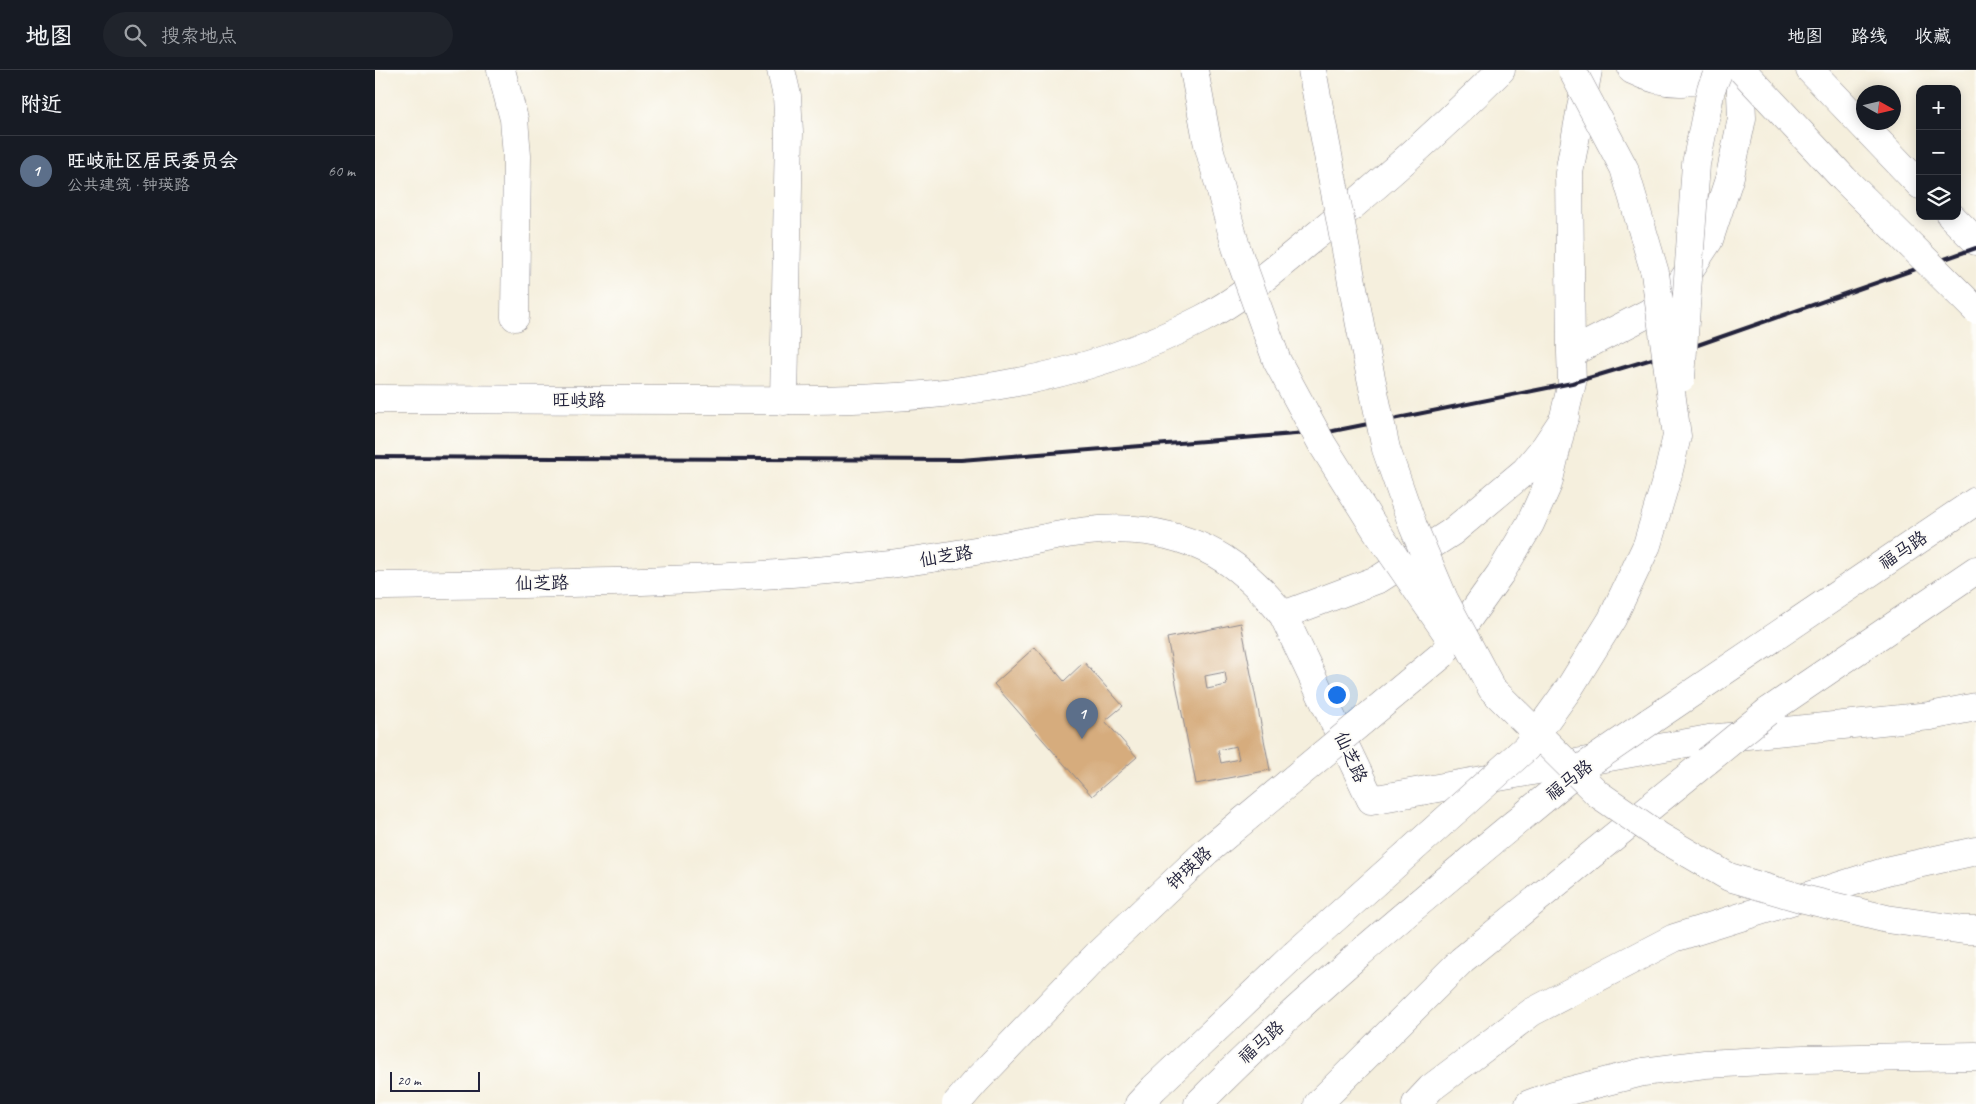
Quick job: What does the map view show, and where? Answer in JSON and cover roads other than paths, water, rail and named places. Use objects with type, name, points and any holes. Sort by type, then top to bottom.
[{"type":"main road","points":[[501,70],[514,119],[517,156],[515,317]]},
{"type":"main road","points":[[781,70],[787,96],[789,132],[784,401]]},
{"type":"main road","points":[[1194,70],[1207,140],[1236,247],[1277,361],[1322,444],[1376,530],[1433,615],[1492,689],[1598,794],[1659,836],[1729,877],[1804,899],[1887,919],[1976,930]]},
{"type":"main road","points":[[1312,70],[1361,330],[1386,449],[1413,526],[1436,581],[1492,689]]},
{"type":"main road","name":"旺岐路","points":[[375,399],[784,401],[906,398],[1002,386],[1049,376],[1132,351],[1203,318],[1240,296],[1367,195],[1501,70]]},
{"type":"main road","points":[[1572,70],[1624,168],[1655,273],[1677,436]]},
{"type":"main road","name":"钟瑛路","points":[[956,1104],[1097,955],[1207,851],[1443,654],[1500,574],[1530,524],[1548,484],[1572,383],[1569,173],[1588,70]]},
{"type":"main road","points":[[1632,70],[1646,77],[1678,83],[1710,79],[1733,70]]},
{"type":"main road","points":[[1139,1104],[1294,955],[1472,798],[1525,748],[1570,687],[1612,619],[1647,545],[1669,474],[1677,436],[1696,164],[1711,89],[1719,70]]},
{"type":"main road","points":[[1571,353],[1668,303],[1709,240],[1729,176],[1742,118],[1741,70]]},
{"type":"main road","points":[[1741,70],[1845,179],[1976,310]]},
{"type":"main road","points":[[1810,70],[1916,181]]},
{"type":"main road","points":[[1955,220],[1976,241]]},
{"type":"main road","points":[[1283,615],[1379,579],[1452,532],[1525,471],[1545,447],[1565,417]]},
{"type":"main road","name":"福马路","points":[[1198,1104],[1243,1058],[1403,916],[1579,770],[1976,501]]},
{"type":"main road","name":"仙芝路","points":[[375,586],[674,581],[881,565],[947,556],[1091,530],[1146,531],[1170,536],[1217,554],[1237,567],[1252,580],[1283,615],[1371,800],[1709,739],[1930,716],[1976,706]]},
{"type":"main road","points":[[1318,1104],[1463,960],[1767,712],[1976,570]]},
{"type":"main road","points":[[1416,1104],[1431,1088],[1532,1012],[1674,938],[1890,870],[1976,851]]},
{"type":"main road","points":[[1529,1104],[1553,1095],[1643,1072],[1705,1064],[1976,1056]]},
{"type":"railway","points":[[375,457],[961,460],[1333,431],[1572,383],[1692,347],[1976,248]]},
{"type":"place","name":"旺岐社区居民委员会","points":[[1082,739]]}]
